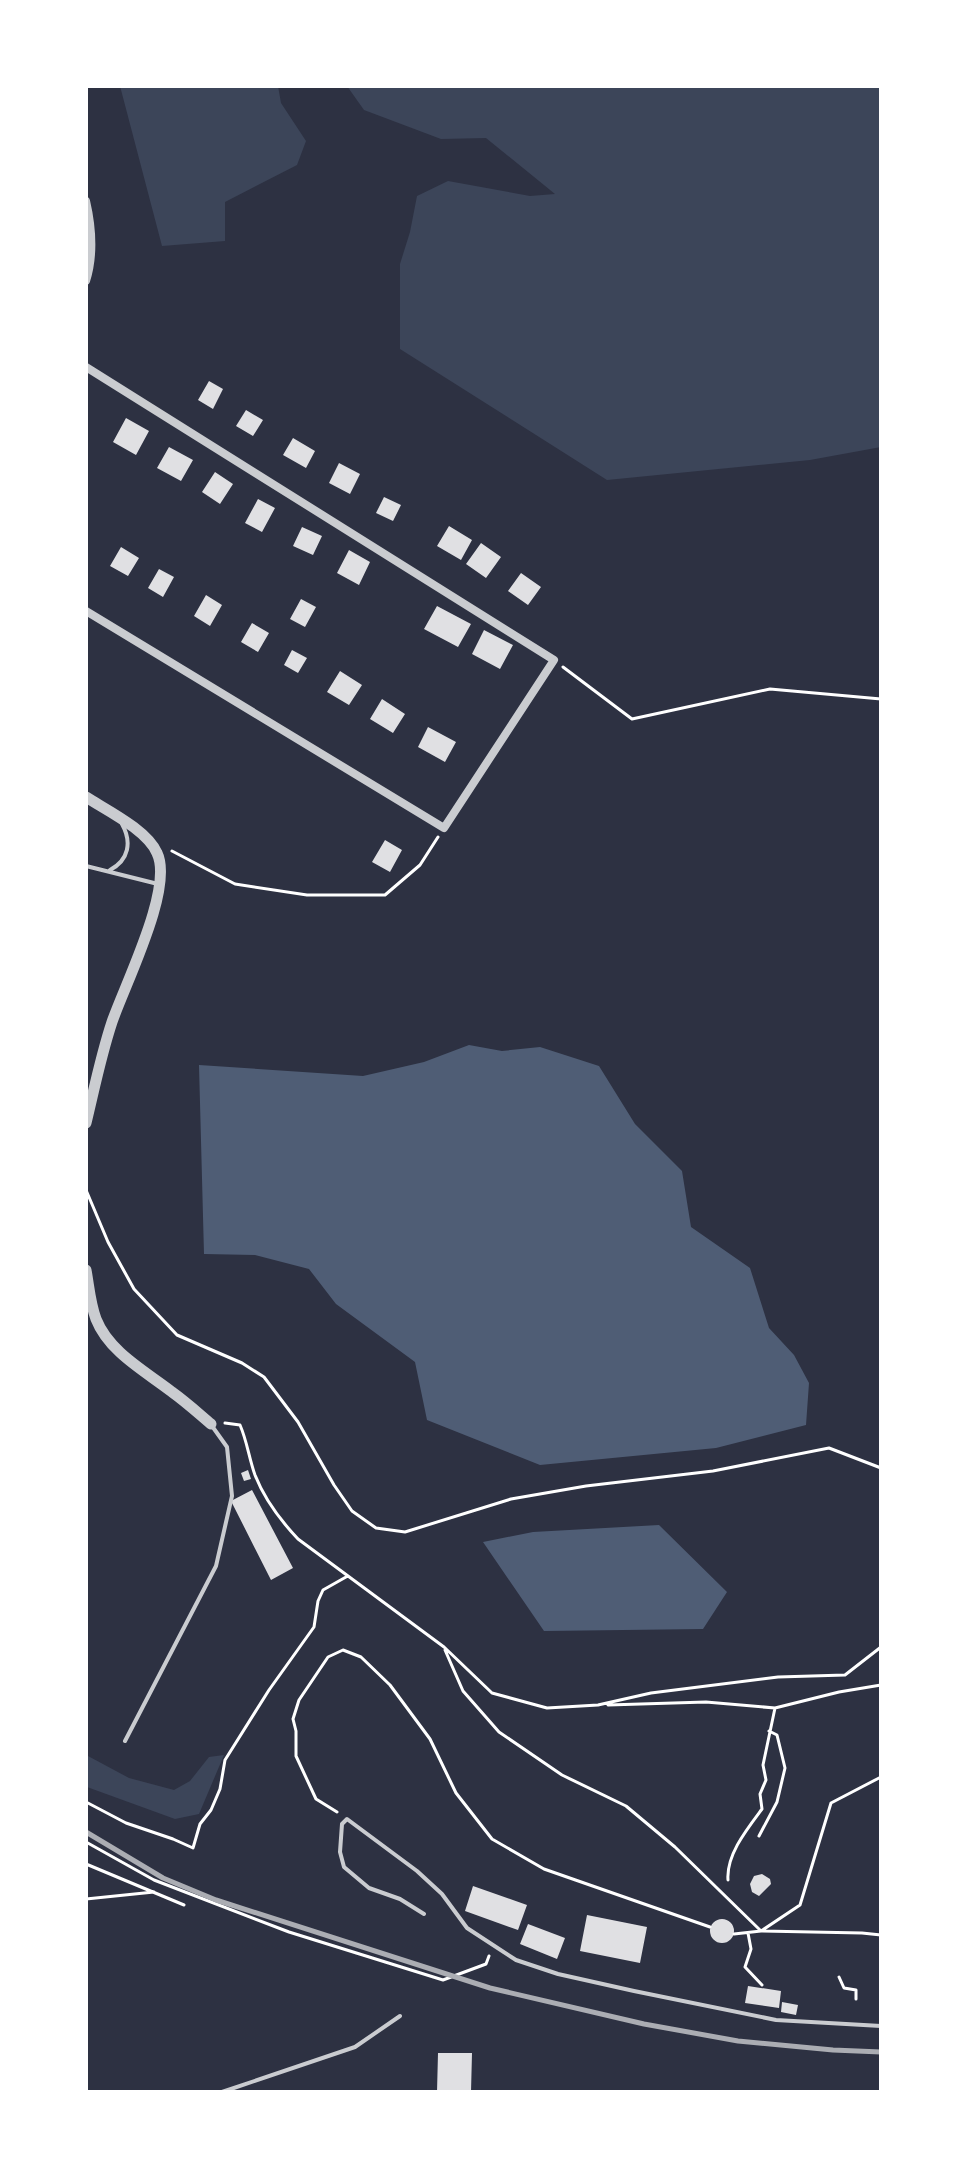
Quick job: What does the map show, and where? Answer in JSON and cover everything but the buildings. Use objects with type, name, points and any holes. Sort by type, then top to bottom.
[{"type":"street","points":[[86,201],[91,264],[86,281]]},
{"type":"street","points":[[86,367],[554,660],[444,828],[86,611]]},
{"type":"street","points":[[86,797],[148,838],[162,868],[155,907],[111,1024],[86,1123]]},
{"type":"street","points":[[86,1270],[91,1303],[105,1336],[123,1355],[211,1424]]},
{"type":"lane","points":[[108,871],[126,857],[127,832],[119,819]]},
{"type":"lane","points":[[86,866],[161,885]]},
{"type":"lane","points":[[125,1741],[216,1566],[232,1496],[227,1447],[211,1424]]},
{"type":"lane","points":[[424,1914],[400,1899],[369,1888],[344,1867],[340,1852],[342,1824],[347,1819],[417,1871],[442,1894],[467,1928],[516,1960],[558,1974],[776,2020],[881,2026]]},
{"type":"lane","points":[[222,2092],[355,2047],[400,2016]]},
{"type":"path","points":[[554,660],[632,719],[770,689],[881,699]]},
{"type":"path","points":[[173,851],[235,884],[307,895],[385,895],[420,865],[444,828]]},
{"type":"path","points":[[86,1190],[108,1242],[134,1289],[177,1335],[242,1363],[264,1377],[298,1422],[352,1511],[376,1528],[405,1532],[511,1499],[586,1486],[713,1471],[829,1448],[881,1468]]},
{"type":"path","points":[[211,1424],[240,1425],[256,1477],[283,1523],[298,1539],[444,1647],[492,1693],[547,1708],[706,1702],[775,1708],[881,1685]]},
{"type":"path","points":[[86,1802],[126,1823],[193,1848],[200,1824],[216,1799],[225,1760],[314,1627],[323,1590],[347,1576]]},
{"type":"path","points":[[444,1647],[463,1691],[499,1732],[562,1775],[626,1806],[675,1847],[761,1931]]},
{"type":"path","points":[[598,1705],[651,1693],[778,1677],[845,1675],[881,1647]]},
{"type":"path","points":[[347,1819],[316,1799],[296,1756],[293,1719],[299,1700],[328,1657],[343,1650],[361,1657],[390,1685],[430,1739],[456,1793],[492,1839],[544,1869],[710,1927]]},
{"type":"path","points":[[728,1880],[733,1853],[762,1809],[760,1794],[766,1780],[763,1765],[775,1708]]},
{"type":"path","points":[[759,1836],[777,1802],[785,1768],[777,1735],[769,1731]]},
{"type":"path","points":[[761,1931],[800,1905],[831,1803],[881,1777]]},
{"type":"path","points":[[86,1842],[154,1880],[289,1932],[443,1980],[486,1964],[493,1945]]},
{"type":"path","points":[[86,1864],[184,1905]]},
{"type":"path","points":[[86,1899],[155,1892]]},
{"type":"path","points":[[734,1934],[761,1931],[881,1935]]},
{"type":"path","points":[[748,1933],[751,1949],[745,1967],[762,1985]]},
{"type":"path","points":[[839,1977],[844,1988],[856,1990],[856,1999]]},
{"type":"shaded area","points":[[120,86],[278,86],[281,103],[306,141],[297,165],[225,202],[225,241],[162,246]]},
{"type":"shaded area","points":[[347,86],[881,86],[881,447],[810,460],[607,480],[400,349],[400,264],[417,196],[448,181],[530,196],[555,194],[486,138],[441,139],[364,110]]},
{"type":"shaded area","points":[[469,1045],[502,1051],[540,1047],[599,1066],[635,1124],[682,1171],[691,1227],[750,1268],[769,1328],[794,1355],[809,1383],[806,1425],[716,1448],[540,1465],[427,1420],[415,1362],[336,1304],[309,1269],[255,1255],[204,1254],[199,1065],[363,1076],[424,1062]]},
{"type":"shaded area","points":[[659,1525],[727,1592],[703,1629],[544,1631],[483,1542],[533,1532]]},
{"type":"shaded area","points":[[86,1750],[88,1756],[129,1778],[174,1790],[190,1781],[209,1757],[224,1755],[199,1814],[175,1819],[87,1787]]},
{"type":"railway","points":[[86,1832],[163,1878],[216,1900],[490,1988],[644,2024],[738,2041],[881,2052]]}]
